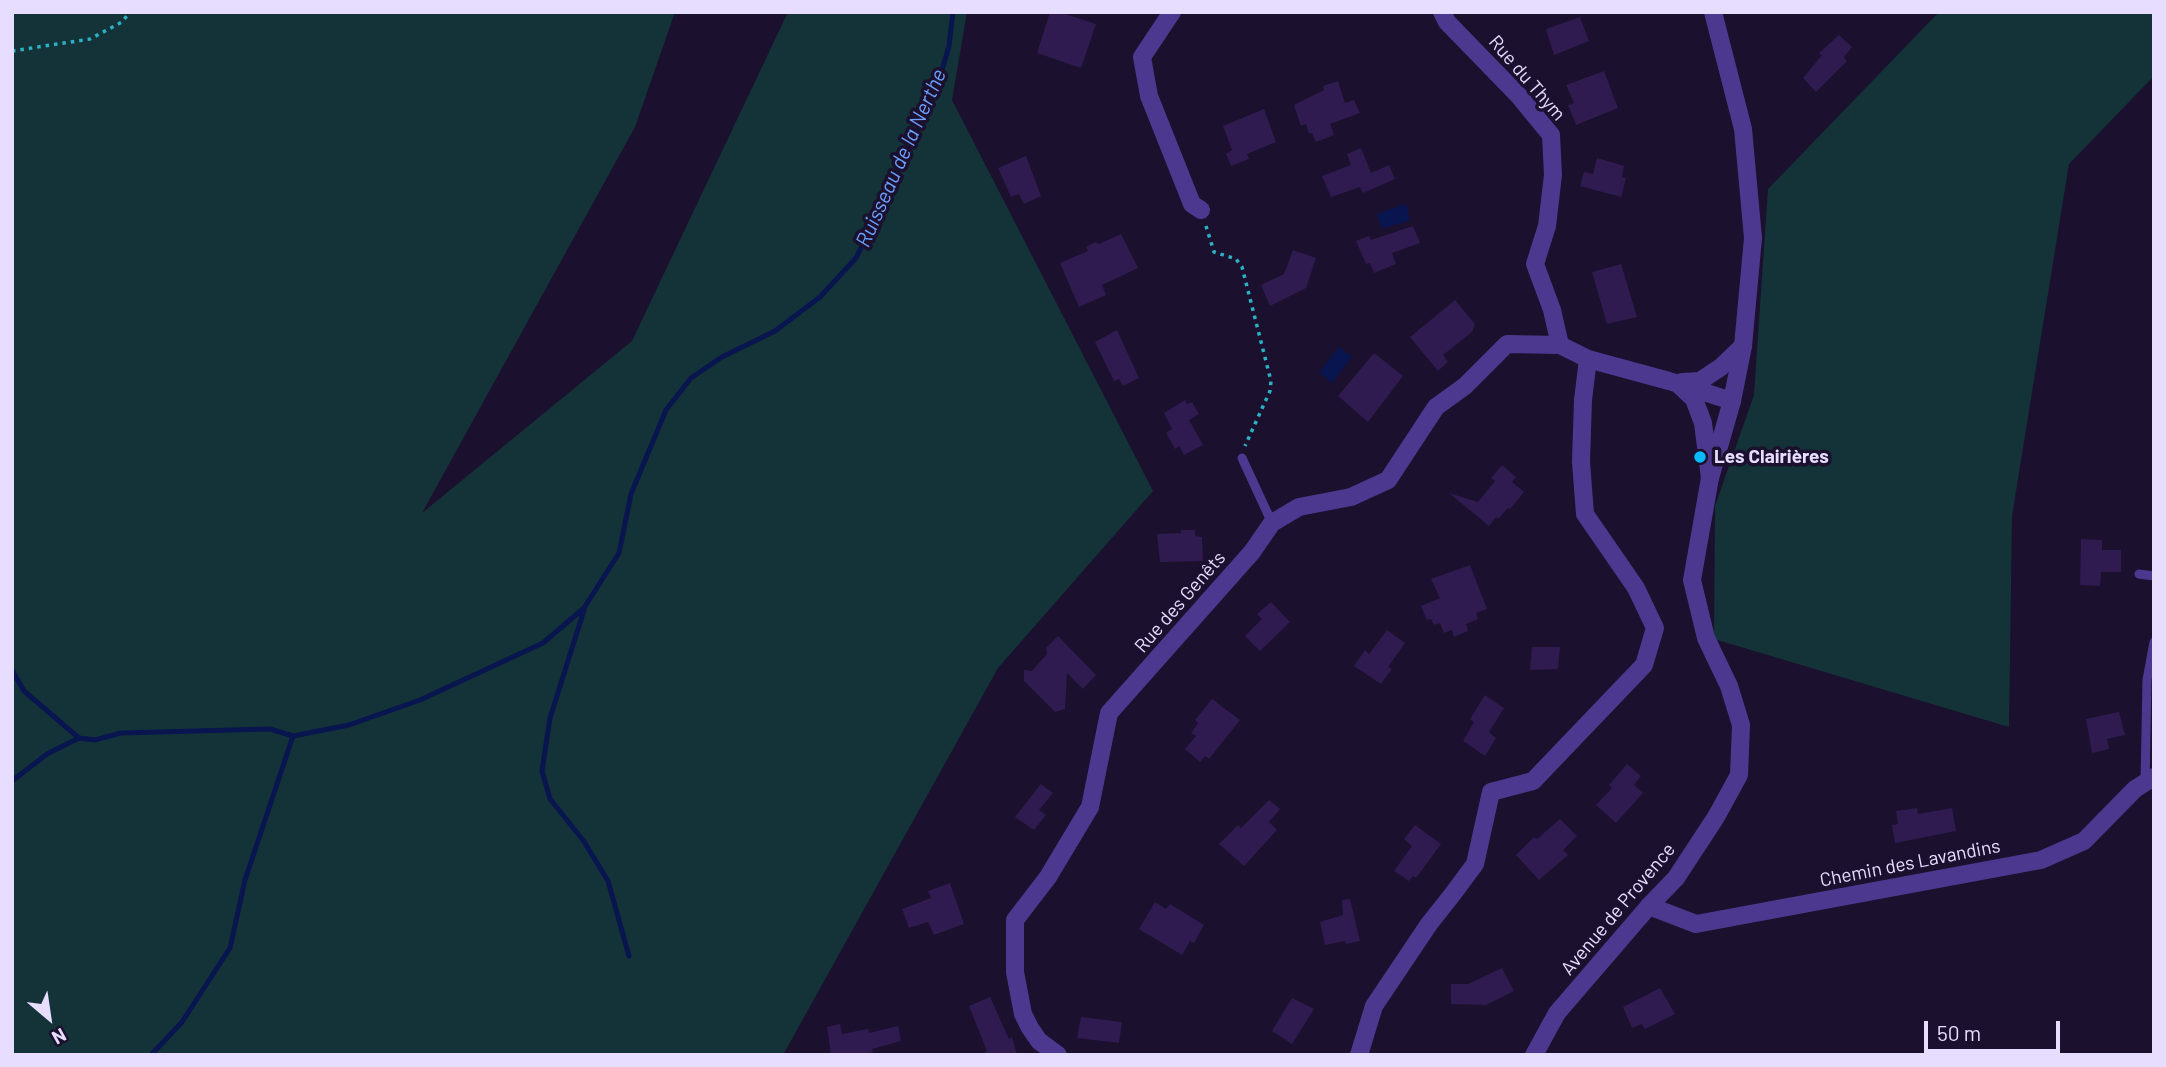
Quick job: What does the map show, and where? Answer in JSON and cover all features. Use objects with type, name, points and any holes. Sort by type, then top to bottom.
[{"type":"street","points":[[1172,12],[1142,57],[1149,96],[1192,204],[1201,210]]},
{"type":"street","name":"Rue du Thym","points":[[1442,12],[1447,22],[1519,96],[1551,135],[1553,175],[1547,226],[1535,264],[1552,310],[1560,345]]},
{"type":"street","name":"Avenue de Provence","points":[[1534,1055],[1557,1013],[1648,906],[1676,878],[1716,817],[1739,775],[1741,725],[1729,686],[1706,638],[1692,580],[1710,478],[1732,401],[1743,346],[1753,238],[1743,129],[1713,12]]},
{"type":"street","name":"Rue des Genêts","points":[[1058,1055],[1040,1041],[1023,1014],[1015,972],[1015,920],[1048,877],[1090,807],[1109,713],[1252,552],[1272,523],[1299,507],[1351,497],[1388,480],[1436,407],[1465,386],[1507,344],[1560,345],[1588,359],[1732,401]]},
{"type":"street","points":[[1676,383],[1700,381],[1721,367],[1743,346]]},
{"type":"street","points":[[1359,1055],[1374,1006],[1429,923],[1475,864],[1491,792],[1532,780],[1644,665],[1655,628],[1636,587],[1585,514],[1581,461],[1583,400],[1588,359]]},
{"type":"street","points":[[1676,383],[1694,399],[1703,423],[1710,478]]},
{"type":"street","name":"Chemin des Lavandins","points":[[1648,906],[1696,924],[2041,860],[2084,841],[2135,789],[2149,780]]},
{"type":"lane","points":[[1242,458],[1272,523]]},
{"type":"lane","points":[[2139,574],[2154,576]]},
{"type":"lane","points":[[2149,780],[2147,680],[2154,642]]},
{"type":"path","points":[[12,51],[90,39],[122,22],[130,12]]},
{"type":"path","points":[[1201,210],[1214,252],[1236,259],[1242,267],[1271,381],[1270,391],[1242,458]]},
{"type":"green space","points":[[12,12],[675,12],[635,127],[422,513],[632,341],[788,12],[967,12],[952,100],[1153,491],[998,668],[783,1055],[12,1055]]},
{"type":"green space","points":[[1939,12],[2154,12],[2154,76],[2069,164],[2012,516],[2009,727],[1714,639],[1715,506],[1754,395],[1768,189]]},
{"type":"shaded area","points":[[1406,204],[1410,220],[1382,229],[1377,214]]},
{"type":"shaded area","points":[[1339,347],[1352,357],[1332,383],[1319,372]]},
{"type":"building","points":[[1050,12],[1059,12],[1096,24],[1081,68],[1037,53]]},
{"type":"building","points":[[1580,17],[1589,41],[1554,55],[1546,29]]},
{"type":"building","points":[[1839,35],[1852,47],[1844,57],[1847,61],[1816,92],[1803,78],[1822,55],[1819,53]]},
{"type":"building","points":[[1604,71],[1618,108],[1576,125],[1568,105],[1574,103],[1566,85]]},
{"type":"building","points":[[1338,81],[1345,103],[1354,100],[1360,113],[1330,124],[1334,135],[1316,142],[1312,133],[1309,134],[1306,124],[1301,126],[1294,105],[1324,90],[1323,86]]},
{"type":"building","points":[[1264,109],[1276,142],[1247,154],[1249,159],[1231,166],[1226,154],[1232,150],[1223,126]]},
{"type":"building","points":[[1361,148],[1371,173],[1389,165],[1395,179],[1363,193],[1360,187],[1331,197],[1322,176],[1351,165],[1347,154]]},
{"type":"building","points":[[1026,156],[1041,196],[1024,204],[1019,194],[1011,197],[998,168]]},
{"type":"building","points":[[1597,158],[1624,166],[1622,177],[1626,178],[1621,197],[1580,186],[1584,172],[1593,174]]},
{"type":"building","points":[[1413,226],[1420,243],[1392,253],[1396,264],[1374,273],[1370,263],[1366,264],[1356,241],[1369,236],[1371,240]]},
{"type":"building","points":[[1121,234],[1138,268],[1102,285],[1106,295],[1079,307],[1060,263],[1088,251],[1086,247],[1095,242],[1099,244]]},
{"type":"building","points":[[1293,250],[1316,258],[1306,288],[1270,306],[1261,285],[1284,274]]},
{"type":"building","points":[[1621,264],[1637,317],[1607,324],[1592,272]]},
{"type":"building","points":[[1455,300],[1475,324],[1472,332],[1443,355],[1448,362],[1438,371],[1410,337]]},
{"type":"building","points":[[1117,330],[1139,378],[1123,386],[1119,379],[1114,381],[1095,342]]},
{"type":"building","points":[[1374,353],[1403,376],[1368,422],[1338,396]]},
{"type":"building","points":[[1185,400],[1187,404],[1192,402],[1199,414],[1189,420],[1203,445],[1184,455],[1179,446],[1175,449],[1166,433],[1172,429],[1164,413]]},
{"type":"building","points":[[1502,465],[1516,477],[1512,482],[1524,492],[1510,509],[1498,519],[1496,517],[1489,526],[1449,493],[1478,502],[1495,481],[1491,478]]},
{"type":"building","points":[[1181,530],[1195,530],[1195,536],[1202,537],[1203,561],[1160,562],[1157,534],[1181,533]]},
{"type":"building","points":[[2081,539],[2102,540],[2102,550],[2121,550],[2121,572],[2101,572],[2100,586],[2080,585]]},
{"type":"building","points":[[1470,565],[1487,609],[1476,613],[1478,619],[1466,624],[1468,631],[1454,637],[1452,630],[1444,633],[1440,623],[1434,625],[1431,619],[1427,620],[1421,606],[1440,598],[1431,579]]},
{"type":"building","points":[[1271,602],[1290,622],[1260,651],[1245,636],[1262,619],[1257,614]]},
{"type":"building","points":[[1387,630],[1405,643],[1388,667],[1392,669],[1381,684],[1354,666],[1365,650],[1369,654]]},
{"type":"building","points":[[1058,636],[1096,675],[1083,689],[1067,673],[1065,709],[1055,712],[1024,681],[1024,670],[1032,671],[1047,654],[1046,648]]},
{"type":"building","points":[[1532,647],[1560,647],[1558,669],[1530,670]]},
{"type":"building","points":[[1485,695],[1504,708],[1489,732],[1496,738],[1485,756],[1463,741],[1474,722],[1470,719]]},
{"type":"building","points":[[1212,699],[1240,720],[1209,759],[1205,756],[1200,762],[1185,749],[1196,736],[1191,733],[1198,723],[1195,720]]},
{"type":"building","points":[[2119,712],[2125,735],[2107,739],[2109,749],[2092,753],[2086,719]]},
{"type":"building","points":[[1627,764],[1641,776],[1634,785],[1643,793],[1616,823],[1596,805],[1612,788],[1609,785]]},
{"type":"building","points":[[1041,784],[1053,793],[1039,810],[1046,815],[1034,830],[1015,817]]},
{"type":"building","points":[[1269,800],[1280,809],[1269,822],[1277,830],[1244,866],[1219,844],[1238,825],[1241,828]]},
{"type":"building","points":[[1917,808],[1918,814],[1952,808],[1956,831],[1895,843],[1892,825],[1898,824],[1896,811]]},
{"type":"building","points":[[1560,819],[1577,836],[1563,850],[1568,855],[1539,880],[1516,855],[1534,837],[1537,839]]},
{"type":"building","points":[[1415,825],[1441,844],[1416,878],[1413,876],[1409,881],[1394,871],[1412,846],[1404,839]]},
{"type":"building","points":[[950,883],[964,924],[934,935],[928,922],[909,928],[902,909],[931,898],[928,891]]},
{"type":"building","points":[[1350,899],[1360,941],[1325,945],[1320,922],[1343,915],[1342,900]]},
{"type":"building","points":[[1155,902],[1166,909],[1170,904],[1204,925],[1194,943],[1190,941],[1182,955],[1139,929]]},
{"type":"building","points":[[1502,968],[1514,991],[1486,1005],[1451,1004],[1451,984],[1468,984]]},
{"type":"building","points":[[1660,988],[1675,1014],[1645,1029],[1642,1024],[1632,1028],[1623,1007]]},
{"type":"building","points":[[990,997],[1009,1039],[1012,1037],[1017,1055],[980,1055],[987,1051],[969,1006]]},
{"type":"building","points":[[1292,998],[1314,1009],[1292,1044],[1272,1031]]},
{"type":"building","points":[[1081,1017],[1122,1022],[1119,1043],[1077,1038]]},
{"type":"building","points":[[840,1024],[842,1034],[868,1029],[869,1033],[898,1026],[901,1041],[860,1055],[831,1055],[827,1027]]},
{"type":"waterway","name":"Ruisseau de la Nerthe","points":[[12,670],[24,691],[79,738],[95,740],[121,733],[270,729],[293,736],[349,725],[420,700],[543,643],[584,608],[619,553],[631,494],[666,410],[691,378],[722,357],[775,331],[820,297],[856,258],[936,91],[949,46],[953,12]]},
{"type":"waterway","points":[[584,610],[550,718],[542,771],[550,799],[583,840],[608,881],[629,956]]},
{"type":"waterway","points":[[151,1055],[182,1022],[230,948],[245,880],[293,736]]},
{"type":"waterway","points":[[12,781],[47,754],[79,738]]},
{"type":"place","name":"Les Clairières","points":[[1700,457]]}]
